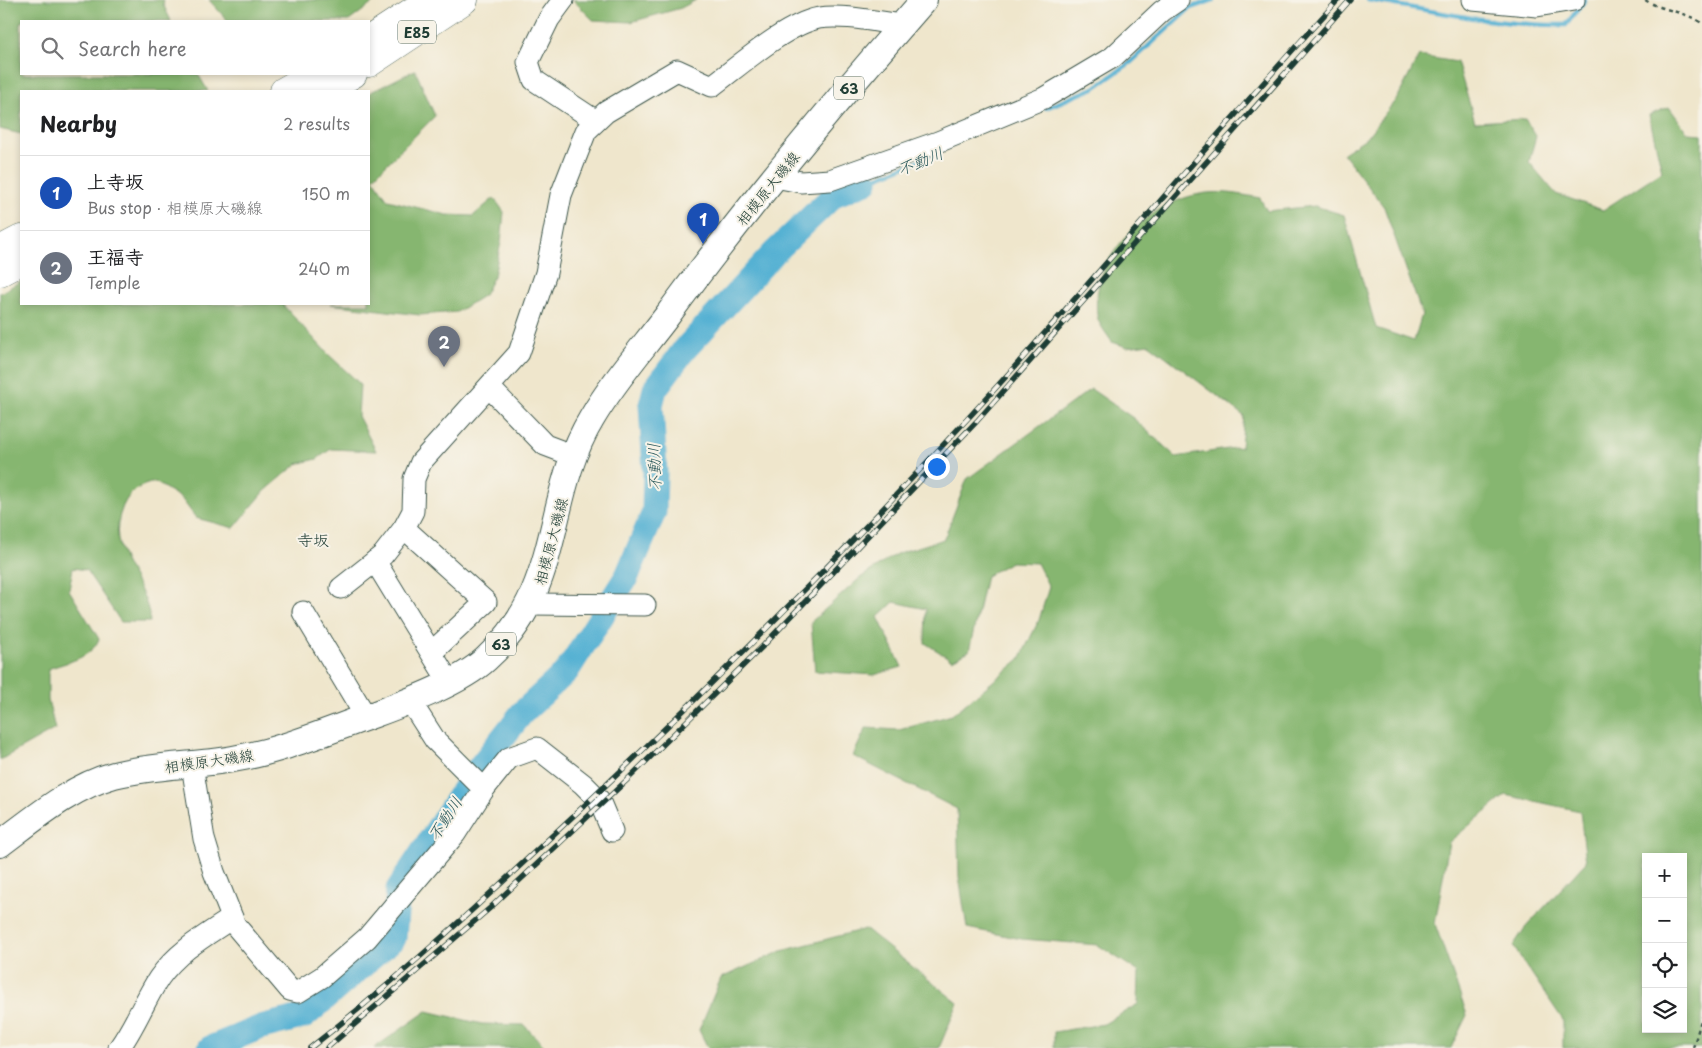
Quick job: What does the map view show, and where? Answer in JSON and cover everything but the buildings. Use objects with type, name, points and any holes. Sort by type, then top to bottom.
[{"type":"highway","name":"E85","points":[[370,39],[430,0]]},
{"type":"highway","name":"E85","points":[[370,63],[464,0]]},
{"type":"highway","points":[[286,90],[312,75]]},
{"type":"highway","points":[[326,90],[351,75]]},
{"type":"highway","points":[[0,250],[20,240]]},
{"type":"highway","points":[[0,272],[20,262]]},
{"type":"main road","name":"相模原大磯線","points":[[0,844],[83,787],[112,776],[149,768],[192,765],[282,748],[410,701],[449,682],[485,661],[511,633],[529,604],[543,571],[574,456],[591,418],[698,273],[775,177],[924,0]]},
{"type":"street","points":[[563,0],[549,19],[528,62],[534,80],[596,121]]},
{"type":"street","points":[[775,177],[801,182],[830,180],[938,142],[1044,98],[1113,57],[1162,10],[1178,0]]},
{"type":"street","points":[[1473,0],[1537,6],[1572,0]]},
{"type":"street","points":[[340,588],[383,555],[404,528],[413,511],[414,480],[421,462],[519,353],[546,273],[561,195],[586,131],[596,121],[606,112],[677,70],[712,86],[787,31],[818,18],[854,19],[903,25]]},
{"type":"street","points":[[489,386],[545,445],[574,456]]},
{"type":"street","points":[[404,528],[486,602],[432,652]]},
{"type":"street","points":[[376,561],[449,682]]},
{"type":"street","points":[[529,604],[645,606]]},
{"type":"street","points":[[303,612],[366,717]]},
{"type":"street","points":[[410,701],[435,740],[484,789]]},
{"type":"street","points":[[192,765],[204,839],[214,872],[235,925],[290,990],[298,992],[322,977],[367,938],[455,834],[484,789],[509,758],[537,748],[583,784],[599,800],[612,831]]},
{"type":"street","points":[[119,1048],[130,1034],[159,979],[183,950],[232,918]]},
{"type":"path","points":[[1645,0],[1658,8],[1691,16],[1702,23]]},
{"type":"path","points":[[1692,1048],[1702,1017]]},
{"type":"green space","points":[[0,0],[164,0],[163,4],[171,20],[20,20],[20,75],[199,75],[207,90],[20,90],[20,134],[0,129]]},
{"type":"green space","points":[[209,0],[377,0],[350,20],[227,20]]},
{"type":"green space","points":[[573,0],[696,0],[681,8],[631,22],[593,20]]},
{"type":"green space","points":[[1419,56],[1457,62],[1475,122],[1525,119],[1536,136],[1529,162],[1556,194],[1603,210],[1662,171],[1649,115],[1669,107],[1688,133],[1702,134],[1702,759],[1697,783],[1702,793],[1702,1048],[1563,1048],[1563,1020],[1513,946],[1525,928],[1586,862],[1580,811],[1506,795],[1449,842],[1435,924],[1467,1015],[1451,1048],[1054,1048],[1054,1032],[1104,1024],[1138,1004],[1139,972],[1098,945],[1022,939],[967,928],[959,877],[957,809],[853,756],[866,728],[899,730],[952,715],[1020,659],[1039,620],[1049,587],[1037,563],[1011,562],[986,576],[969,651],[952,660],[925,643],[926,609],[894,602],[878,617],[902,667],[874,675],[815,671],[811,622],[860,578],[898,553],[944,539],[967,479],[1091,389],[1133,418],[1176,457],[1241,447],[1244,416],[1149,344],[1127,347],[1112,342],[1097,315],[1097,293],[1103,272],[1114,252],[1128,234],[1165,206],[1207,193],[1220,193],[1260,198],[1267,211],[1315,206],[1344,215],[1376,328],[1414,341],[1422,314],[1384,207],[1343,153],[1366,138],[1398,97]]},
{"type":"green space","points":[[415,70],[435,116],[373,178],[388,200],[447,215],[473,216],[494,198],[504,212],[501,242],[494,276],[484,295],[457,312],[420,315],[338,305],[370,305],[370,92]]},
{"type":"green space","points":[[20,282],[20,305],[283,305],[328,354],[360,384],[358,416],[376,451],[331,449],[317,459],[297,464],[265,491],[234,528],[196,518],[181,498],[155,482],[136,490],[129,496],[123,506],[118,523],[118,539],[122,553],[142,592],[150,622],[121,622],[86,570],[73,568],[69,590],[99,639],[95,646],[84,655],[48,669],[48,700],[55,729],[0,760],[0,293]]},
{"type":"green space","points":[[865,929],[958,1003],[939,1048],[708,1048],[699,1030],[721,978],[782,951]]},
{"type":"green space","points":[[427,1011],[482,1024],[524,1025],[546,1048],[374,1048]]},
{"type":"waterway","name":"不動川","points":[[1046,108],[1094,88],[1130,63],[1190,8],[1213,0]]},
{"type":"waterway","name":"不動川","points":[[1368,0],[1442,13],[1541,25],[1566,25],[1585,0]]},
{"type":"waterway","name":"不動川","points":[[866,182],[935,154]]},
{"type":"waterway","name":"不動川","points":[[210,1048],[261,1027],[305,1016],[394,938],[398,889],[471,778],[522,713],[567,671],[627,576],[654,512],[655,472],[651,405],[655,389],[684,350],[773,254],[834,195],[866,182]]},
{"type":"railway","points":[[310,1048],[404,971],[524,862],[714,681],[818,576],[1018,364],[1338,0]]},
{"type":"railway","points":[[327,1048],[490,908],[626,781],[763,646],[977,421],[1350,0]]},
{"type":"place","name":"上寺坂","points":[[703,244]]},
{"type":"place","name":"王福寺","points":[[444,367]]},
{"type":"district","name":"寺坂","points":[[313,539]]}]
